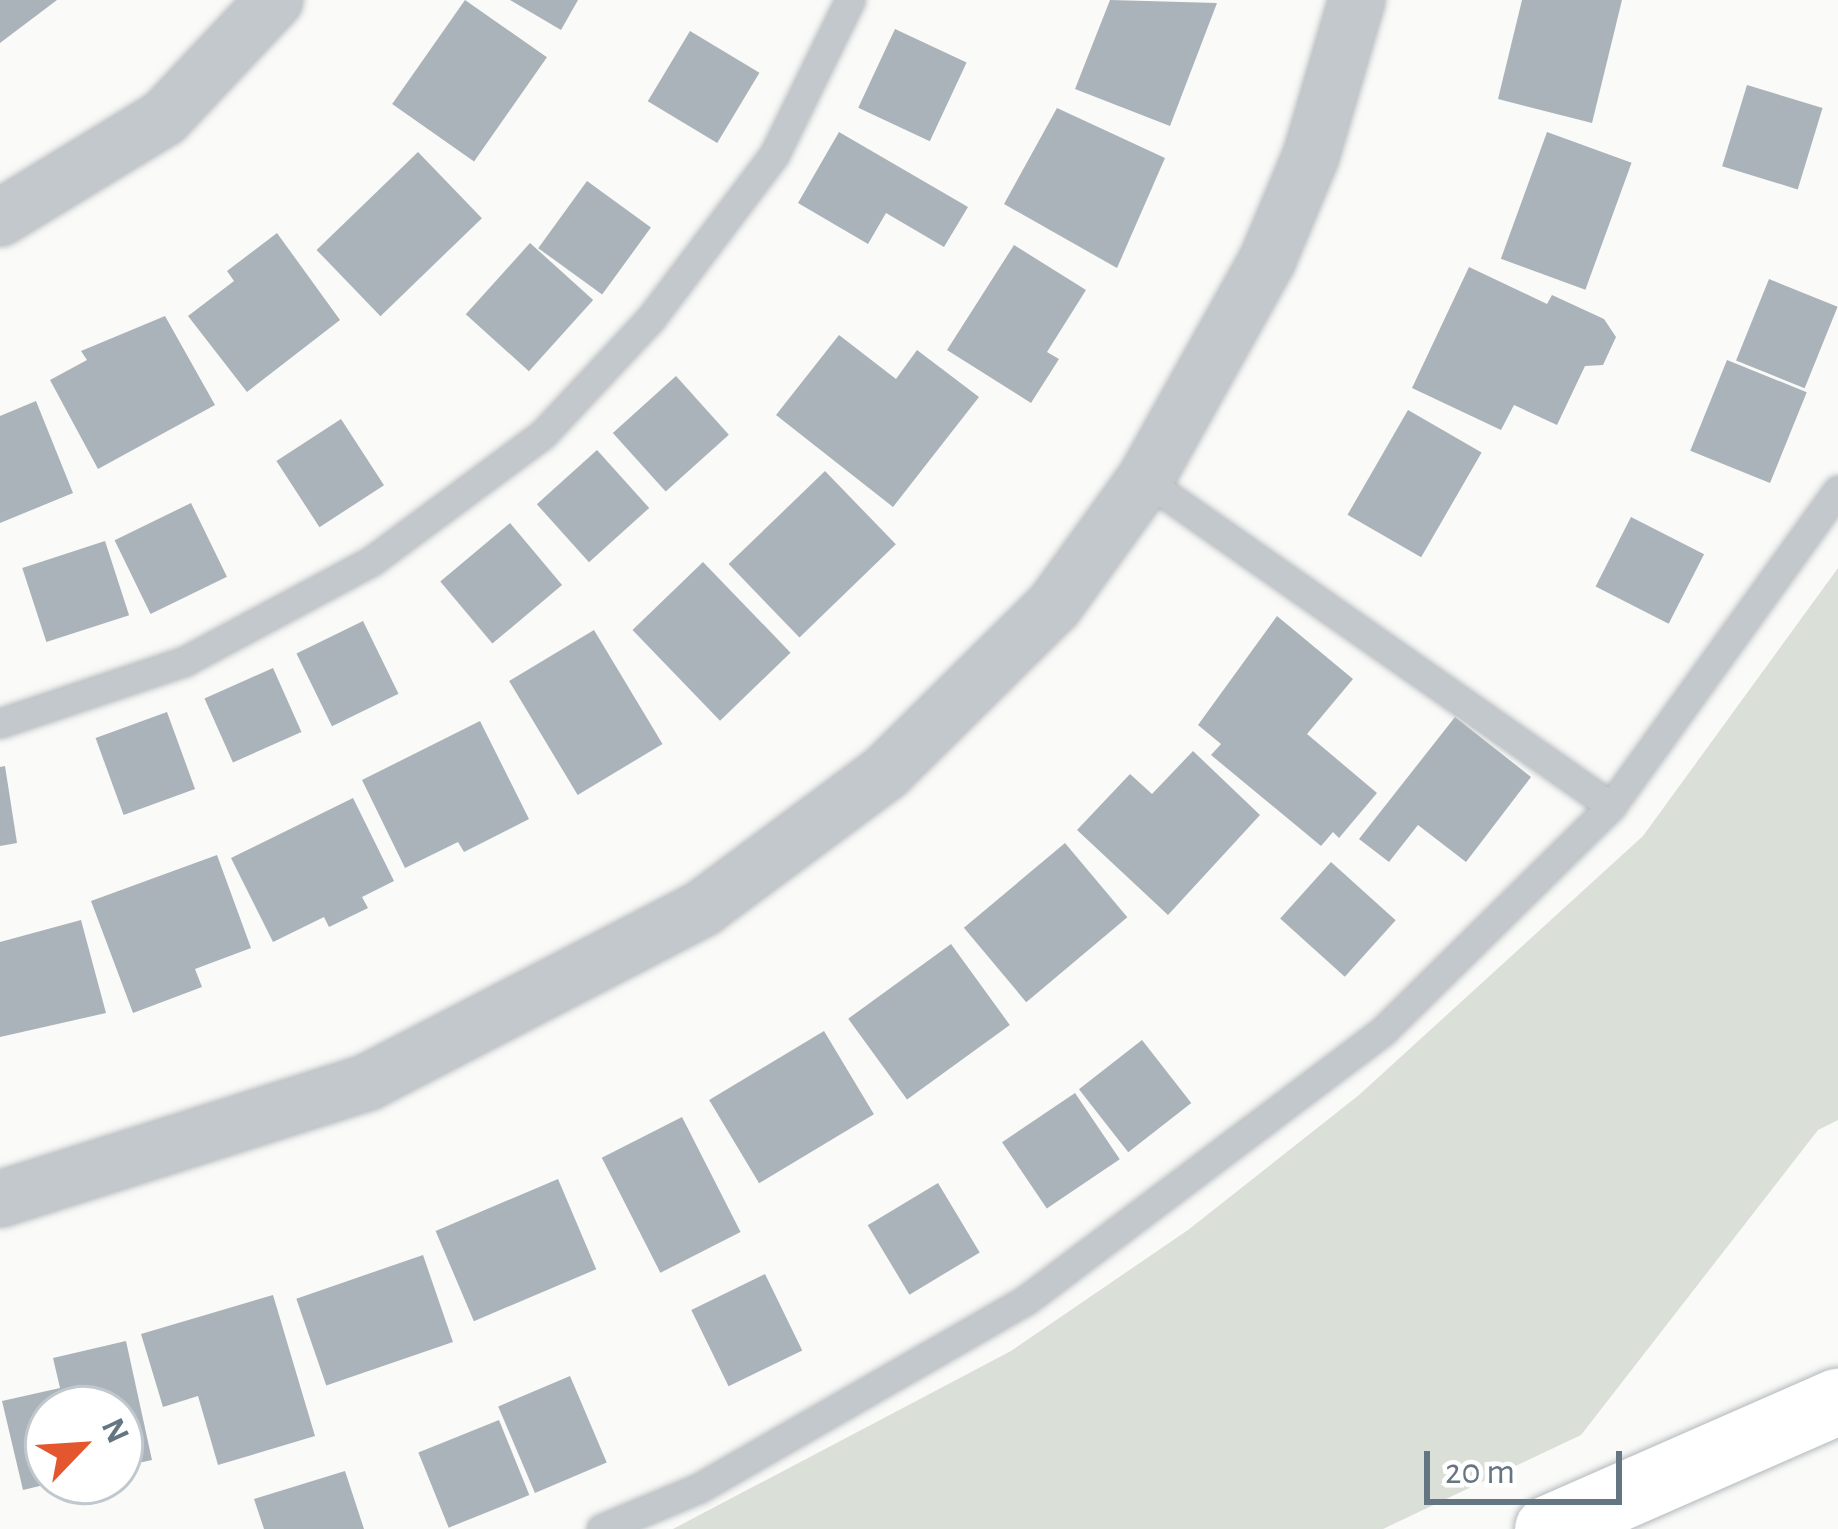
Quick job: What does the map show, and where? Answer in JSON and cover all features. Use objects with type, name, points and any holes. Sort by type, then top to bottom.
[{"type":"highway","points":[[1548,1529],[1838,1402]]},
{"type":"street","points":[[0,218],[164,118],[274,0]]},
{"type":"street","points":[[0,1199],[368,1082],[703,908],[886,772],[1054,606],[1145,480],[1267,262],[1311,156],[1357,0]]},
{"type":"lane","points":[[0,723],[185,661],[370,562],[543,434],[651,318],[774,155],[850,0]]},
{"type":"lane","points":[[1145,480],[1611,806]]},
{"type":"lane","points":[[601,1529],[699,1488],[831,1417],[1026,1300],[1382,1032],[1611,806],[1838,490]]},
{"type":"shaded area","points":[[1838,568],[1838,1120],[1818,1130],[1581,1435],[1383,1529],[673,1529],[1011,1351],[1188,1230],[1359,1095],[1643,836]]},
{"type":"building","points":[[0,0],[57,0],[0,43]]},
{"type":"building","points":[[465,0],[547,57],[474,161],[392,104]]},
{"type":"building","points":[[510,0],[578,0],[561,30]]},
{"type":"building","points":[[1110,0],[1217,3],[1170,126],[1075,89]]},
{"type":"building","points":[[1522,0],[1622,0],[1592,123],[1498,99]]},
{"type":"building","points":[[895,29],[967,62],[930,141],[858,108]]},
{"type":"building","points":[[690,31],[759,73],[717,143],[648,101]]},
{"type":"building","points":[[1747,85],[1823,108],[1798,189],[1722,166]]},
{"type":"building","points":[[1057,108],[1165,158],[1117,268],[1004,204]]},
{"type":"building","points":[[839,132],[968,207],[944,247],[886,213],[868,244],[798,203]]},
{"type":"building","points":[[1547,132],[1632,163],[1585,290],[1501,259]]},
{"type":"building","points":[[418,152],[482,218],[380,316],[317,250]]},
{"type":"building","points":[[587,181],[651,227],[602,295],[538,248]]},
{"type":"building","points":[[277,233],[340,320],[247,392],[188,316],[234,281],[227,271]]},
{"type":"building","points":[[530,243],[593,300],[529,371],[466,314]]},
{"type":"building","points":[[1014,245],[1086,290],[1047,352],[1059,359],[1031,403],[947,350]]},
{"type":"building","points":[[1469,267],[1547,304],[1552,295],[1604,319],[1616,337],[1603,365],[1585,366],[1557,425],[1514,405],[1501,430],[1412,388]]},
{"type":"building","points":[[1769,279],[1838,307],[1805,388],[1736,361]]},
{"type":"building","points":[[165,316],[215,405],[98,469],[50,380],[87,360],[81,351]]},
{"type":"building","points":[[839,335],[896,379],[917,350],[979,397],[893,507],[776,415]]},
{"type":"building","points":[[1727,360],[1807,392],[1770,483],[1690,451]]},
{"type":"building","points":[[676,376],[729,435],[666,492],[613,433]]},
{"type":"building","points":[[36,401],[73,493],[0,523],[0,416]]},
{"type":"building","points":[[1408,410],[1482,452],[1421,557],[1348,515]]},
{"type":"building","points":[[341,419],[384,485],[319,527],[276,461]]},
{"type":"building","points":[[597,450],[649,508],[589,562],[537,504]]},
{"type":"building","points":[[825,471],[896,544],[799,637],[729,564]]},
{"type":"building","points":[[191,503],[227,577],[151,614],[115,540]]},
{"type":"building","points":[[1631,517],[1704,554],[1669,624],[1596,586]]},
{"type":"building","points":[[510,523],[562,585],[492,644],[440,581]]},
{"type":"building","points":[[105,541],[129,615],[46,642],[22,568]]},
{"type":"building","points":[[703,562],[791,653],[720,721],[633,630]]},
{"type":"building","points":[[1277,616],[1353,679],[1307,734],[1377,793],[1339,838],[1333,832],[1321,846],[1211,755],[1221,744],[1198,725]]},
{"type":"building","points":[[363,621],[399,694],[332,726],[296,653]]},
{"type":"building","points":[[594,630],[663,744],[578,795],[509,681]]},
{"type":"building","points":[[273,668],[301,732],[233,762],[204,699]]},
{"type":"building","points":[[167,712],[195,789],[124,815],[96,738]]},
{"type":"building","points":[[1455,717],[1531,777],[1466,862],[1418,825],[1389,862],[1359,839]]},
{"type":"building","points":[[480,721],[529,819],[464,852],[458,842],[405,868],[362,780]]},
{"type":"building","points":[[1193,751],[1260,815],[1168,915],[1077,830],[1130,774],[1152,794]]},
{"type":"building","points":[[5,766],[17,843],[0,846],[0,767]]},
{"type":"building","points":[[353,798],[394,881],[362,897],[368,908],[329,927],[324,917],[273,942],[231,858]]},
{"type":"building","points":[[1065,843],[1127,917],[1026,1002],[964,928]]},
{"type":"building","points":[[217,855],[251,948],[195,969],[202,987],[133,1013],[91,901]]},
{"type":"building","points":[[1331,862],[1396,920],[1345,977],[1280,918]]},
{"type":"building","points":[[81,920],[106,1013],[0,1037],[0,942]]},
{"type":"building","points":[[951,944],[1010,1025],[907,1100],[848,1019]]},
{"type":"building","points":[[824,1031],[874,1114],[759,1183],[709,1100]]},
{"type":"building","points":[[1142,1040],[1191,1103],[1128,1152],[1079,1089]]},
{"type":"building","points":[[1075,1093],[1120,1159],[1047,1209],[1002,1142]]},
{"type":"building","points":[[682,1117],[741,1232],[660,1273],[602,1158]]},
{"type":"building","points":[[558,1179],[596,1269],[474,1321],[436,1231]]},
{"type":"building","points":[[938,1183],[980,1252],[909,1295],[868,1225]]},
{"type":"building","points":[[423,1255],[453,1342],[326,1386],[296,1299]]},
{"type":"building","points":[[765,1274],[802,1350],[729,1386],[691,1310]]},
{"type":"building","points":[[273,1295],[315,1436],[218,1465],[198,1396],[163,1407],[141,1334]]},
{"type":"building","points":[[126,1341],[136,1385],[59,1385],[53,1358]]},
{"type":"building","points":[[570,1376],[607,1463],[535,1493],[498,1406]]},
{"type":"building","points":[[24,1396],[24,1490],[23,1490],[2,1401]]},
{"type":"building","points":[[499,1420],[529,1495],[449,1528],[418,1453]]},
{"type":"building","points":[[144,1423],[152,1460],[144,1462]]},
{"type":"building","points":[[345,1471],[364,1529],[264,1529],[254,1499]]}]
